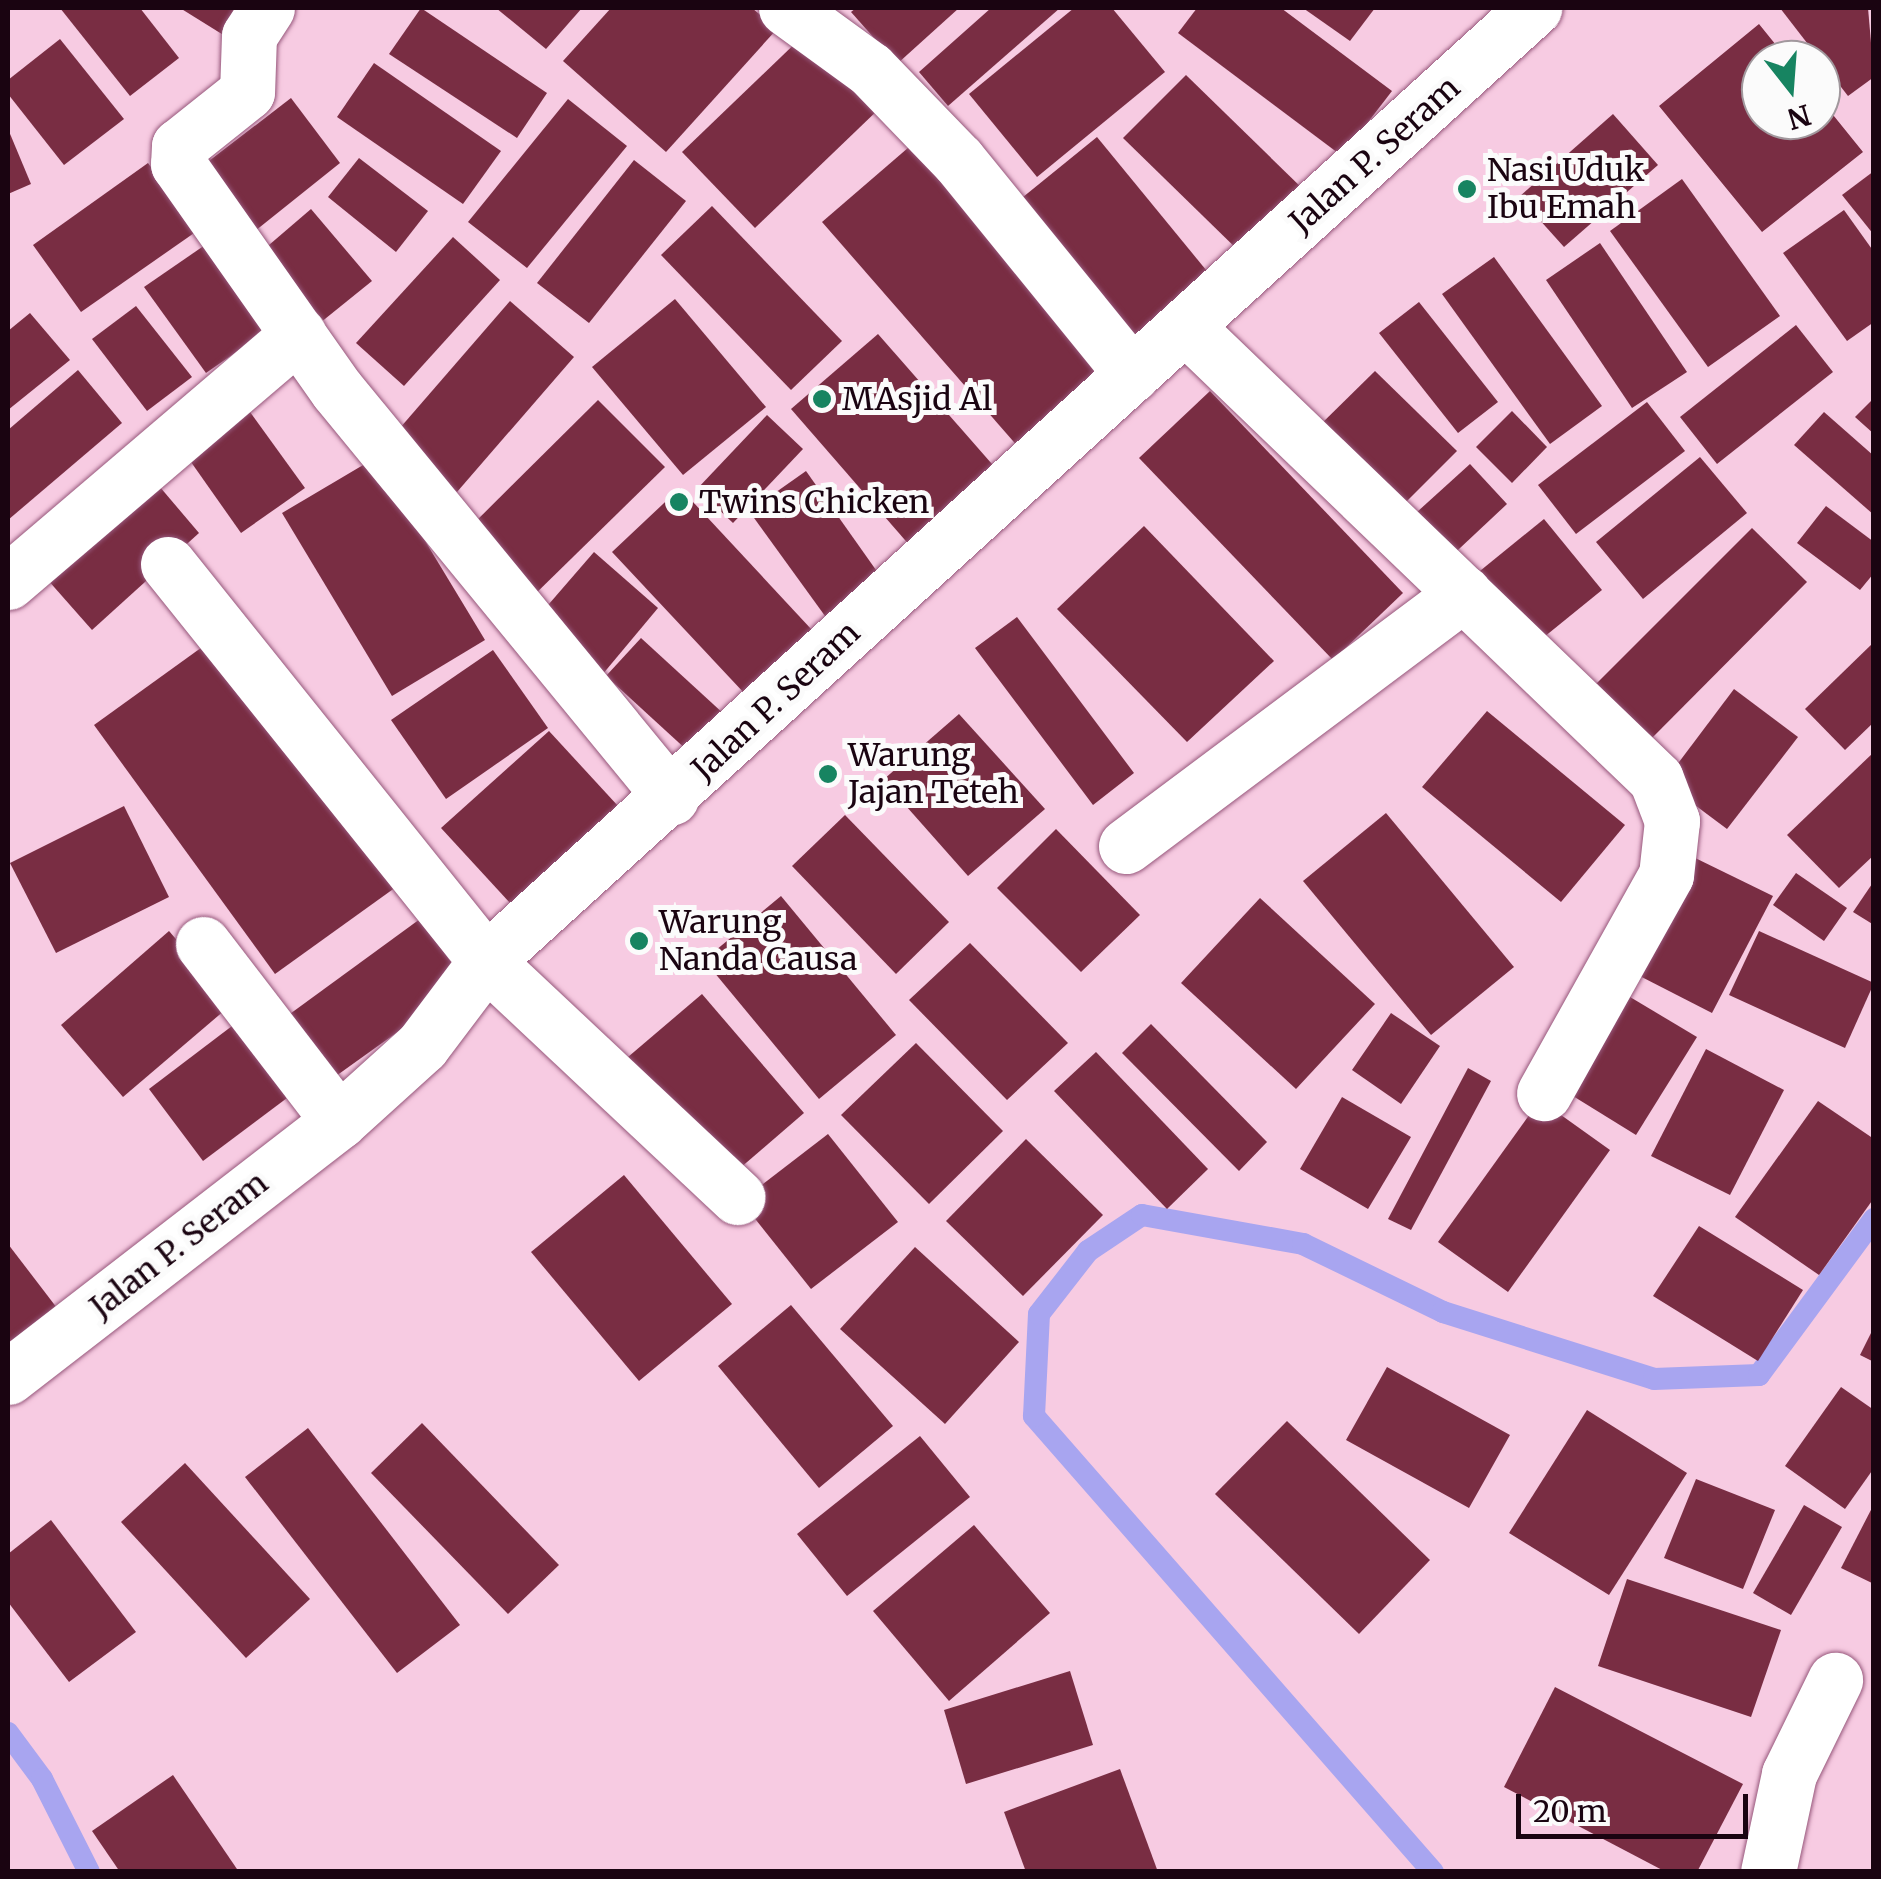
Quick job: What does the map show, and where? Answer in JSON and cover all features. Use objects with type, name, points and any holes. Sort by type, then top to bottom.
[{"type":"street","points":[[267,8],[249,36],[247,92],[179,146],[176,157],[337,390],[671,797]]},
{"type":"street","points":[[786,8],[870,70],[958,160],[1132,374]]},
{"type":"street","name":"Jalan P. Seram","points":[[8,1377],[339,1121],[422,1046],[486,961],[671,797],[1534,8]]},
{"type":"street","points":[[1184,326],[1656,778],[1672,821],[1666,875],[1544,1093]]},
{"type":"street","points":[[8,582],[298,334]]},
{"type":"street","points":[[168,564],[486,961],[737,1196]]},
{"type":"street","points":[[1126,846],[1464,593]]},
{"type":"street","points":[[202,944],[339,1121]]},
{"type":"street","points":[[1768,1872],[1788,1774],[1835,1680]]},
{"type":"building","points":[[60,8],[140,8],[179,58],[130,96]]},
{"type":"building","points":[[180,8],[243,8],[225,36]]},
{"type":"building","points":[[421,8],[547,93],[517,138],[389,54]]},
{"type":"building","points":[[496,8],[582,8],[546,49]]},
{"type":"building","points":[[611,8],[752,8],[777,29],[666,152],[563,61]]},
{"type":"building","points":[[856,8],[959,8],[897,64],[851,12]]},
{"type":"building","points":[[991,8],[1060,8],[948,106],[919,72]]},
{"type":"building","points":[[1074,8],[1112,8],[1165,72],[1037,177],[969,94]]},
{"type":"building","points":[[1197,8],[1281,8],[1392,91],[1342,156],[1178,33]]},
{"type":"building","points":[[1303,8],[1375,8],[1350,41]]},
{"type":"building","points":[[1780,8],[1868,8],[1874,77],[1848,96],[1841,87],[1841,40],[1805,40]]},
{"type":"building","points":[[1759,24],[1772,40],[1741,40],[1741,140],[1841,140],[1841,125],[1863,152],[1762,232],[1659,106]]},
{"type":"building","points":[[808,31],[882,106],[755,228],[682,152]]},
{"type":"building","points":[[60,39],[124,119],[64,165],[8,94],[8,80]]},
{"type":"building","points":[[374,63],[501,151],[463,204],[337,117]]},
{"type":"building","points":[[1186,75],[1306,192],[1244,256],[1123,138]]},
{"type":"building","points":[[291,98],[340,163],[255,231],[205,164]]},
{"type":"building","points":[[568,99],[627,146],[527,268],[468,222]]},
{"type":"building","points":[[1613,114],[1658,165],[1564,247],[1519,197]]},
{"type":"building","points":[[8,129],[31,184],[8,194]]},
{"type":"building","points":[[1097,137],[1220,287],[1135,356],[1012,206]]},
{"type":"building","points":[[916,141],[1119,375],[1026,456],[822,222]]},
{"type":"building","points":[[359,158],[428,211],[396,252],[328,197]]},
{"type":"building","points":[[634,160],[686,201],[589,323],[537,283]]},
{"type":"building","points":[[148,163],[197,231],[81,312],[33,245]]},
{"type":"building","points":[[1874,171],[1874,235],[1842,195]]},
{"type":"building","points":[[1682,179],[1780,316],[1708,367],[1610,231]]},
{"type":"building","points":[[712,206],[842,341],[791,390],[661,255]]},
{"type":"building","points":[[311,209],[372,281],[315,327],[255,257]]},
{"type":"building","points":[[1844,210],[1874,252],[1874,322],[1847,341],[1783,253]]},
{"type":"building","points":[[221,234],[282,320],[206,373],[144,287]]},
{"type":"building","points":[[453,237],[500,280],[404,386],[356,343]]},
{"type":"building","points":[[1600,243],[1687,372],[1632,408],[1546,280]]},
{"type":"building","points":[[1494,257],[1602,406],[1550,444],[1442,294]]},
{"type":"building","points":[[675,299],[766,407],[683,475],[592,367]]},
{"type":"building","points":[[510,301],[574,357],[457,492],[393,436]]},
{"type":"building","points":[[1419,302],[1498,402],[1458,433],[1379,333]]},
{"type":"building","points":[[136,306],[192,377],[147,411],[92,339]]},
{"type":"building","points":[[30,313],[70,360],[8,410],[8,331]]},
{"type":"building","points":[[1796,325],[1833,372],[1717,464],[1680,417]]},
{"type":"building","points":[[878,334],[1006,480],[918,555],[791,409]]},
{"type":"building","points":[[78,370],[122,423],[8,520],[8,430]]},
{"type":"building","points":[[1375,371],[1457,451],[1398,510],[1316,429]]},
{"type":"building","points":[[1210,391],[1403,593],[1333,660],[1139,458]]},
{"type":"building","points":[[1874,398],[1874,434],[1855,417]]},
{"type":"building","points":[[598,400],[665,467],[527,602],[461,536]]},
{"type":"building","points":[[242,401],[305,488],[241,533],[179,445]]},
{"type":"building","points":[[1647,402],[1685,451],[1576,534],[1538,485]]},
{"type":"building","points":[[1512,411],[1547,447],[1512,483],[1476,447]]},
{"type":"building","points":[[1824,412],[1874,456],[1874,515],[1794,445]]},
{"type":"building","points":[[767,415],[803,449],[733,523],[697,489]]},
{"type":"building","points":[[1700,457],[1747,513],[1643,599],[1596,542]]},
{"type":"building","points":[[375,458],[485,640],[392,696],[282,513]]},
{"type":"building","points":[[1470,464],[1507,504],[1443,564],[1406,522]]},
{"type":"building","points":[[806,471],[888,587],[833,627],[749,511]]},
{"type":"building","points":[[154,480],[199,533],[92,630],[47,579]]},
{"type":"building","points":[[680,488],[812,630],[745,694],[612,552]]},
{"type":"building","points":[[1826,506],[1874,542],[1874,573],[1860,590],[1797,543]]},
{"type":"building","points":[[1544,519],[1602,590],[1533,646],[1475,575]]},
{"type":"building","points":[[1144,526],[1274,661],[1187,742],[1057,609]]},
{"type":"building","points":[[1752,528],[1807,582],[1645,745],[1589,691]]},
{"type":"building","points":[[594,552],[658,608],[602,675],[536,619]]},
{"type":"building","points":[[1017,617],[1134,773],[1093,805],[975,648]]},
{"type":"building","points":[[223,632],[403,882],[275,974],[94,725]]},
{"type":"building","points":[[641,638],[737,726],[701,763],[606,676]]},
{"type":"building","points":[[1874,642],[1874,722],[1845,750],[1805,709]]},
{"type":"building","points":[[493,650],[548,728],[446,799],[391,720]]},
{"type":"building","points":[[1734,689],[1798,737],[1727,829],[1664,782]]},
{"type":"building","points":[[1487,711],[1625,825],[1561,902],[1422,787]]},
{"type":"building","points":[[959,714],[1045,809],[968,876],[883,780]]},
{"type":"building","points":[[549,731],[630,819],[522,916],[441,828]]},
{"type":"building","points":[[1874,752],[1874,855],[1839,888],[1787,835]]},
{"type":"building","points":[[124,806],[169,897],[56,953],[10,863]]},
{"type":"building","points":[[1386,813],[1514,967],[1431,1035],[1303,881]]},
{"type":"building","points":[[845,815],[949,922],[896,974],[792,866]]},
{"type":"building","points":[[1056,829],[1140,915],[1081,972],[997,888]]},
{"type":"building","points":[[1687,854],[1773,896],[1712,1013],[1628,970]]},
{"type":"building","points":[[1796,873],[1847,908],[1824,941],[1773,905]]},
{"type":"building","points":[[1874,881],[1874,925],[1853,912]]},
{"type":"building","points":[[781,896],[896,1035],[819,1099],[704,960]]},
{"type":"building","points":[[1260,898],[1375,1004],[1296,1089],[1181,983]]},
{"type":"building","points":[[420,919],[466,983],[329,1081],[283,1019]]},
{"type":"building","points":[[169,931],[232,1004],[123,1097],[61,1025]]},
{"type":"building","points":[[1759,931],[1874,983],[1845,1048],[1729,995]]},
{"type":"building","points":[[970,943],[1068,1043],[1007,1100],[909,1000]]},
{"type":"building","points":[[1620,991],[1697,1037],[1636,1135],[1560,1088]]},
{"type":"building","points":[[702,994],[804,1113],[732,1175],[628,1057]]},
{"type":"building","points":[[1391,1013],[1440,1046],[1401,1104],[1352,1070]]},
{"type":"building","points":[[1151,1024],[1267,1142],[1239,1171],[1122,1053]]},
{"type":"building","points":[[232,1026],[287,1098],[203,1161],[149,1089]]},
{"type":"building","points":[[916,1043],[1003,1131],[929,1204],[841,1115]]},
{"type":"building","points":[[1706,1049],[1784,1090],[1730,1195],[1651,1156]]},
{"type":"building","points":[[1096,1052],[1208,1169],[1167,1209],[1054,1091]]},
{"type":"building","points":[[1468,1068],[1491,1081],[1411,1230],[1388,1219]]},
{"type":"building","points":[[1342,1097],[1411,1137],[1368,1209],[1300,1169]]},
{"type":"building","points":[[1540,1100],[1610,1150],[1508,1292],[1438,1242]]},
{"type":"building","points":[[1818,1101],[1874,1139],[1874,1198],[1819,1275],[1735,1217]]},
{"type":"building","points":[[828,1134],[898,1222],[811,1289],[741,1201]]},
{"type":"building","points":[[1026,1139],[1103,1215],[1023,1296],[946,1221]]},
{"type":"building","points":[[624,1175],[732,1304],[639,1381],[531,1252]]},
{"type":"building","points":[[1699,1226],[1803,1290],[1758,1361],[1653,1296]]},
{"type":"building","points":[[8,1244],[70,1325],[24,1359],[8,1338]]},
{"type":"building","points":[[915,1247],[1019,1342],[945,1424],[840,1329]]},
{"type":"building","points":[[791,1305],[893,1426],[819,1488],[718,1366]]},
{"type":"building","points":[[1874,1327],[1874,1362],[1860,1355]]},
{"type":"building","points":[[1387,1367],[1510,1435],[1469,1508],[1346,1440]]},
{"type":"building","points":[[1841,1387],[1874,1410],[1874,1468],[1845,1509],[1785,1466]]},
{"type":"building","points":[[1587,1410],[1687,1473],[1609,1595],[1509,1533]]},
{"type":"building","points":[[1287,1421],[1430,1560],[1359,1634],[1215,1494]]},
{"type":"building","points":[[422,1423],[559,1565],[508,1614],[371,1473]]},
{"type":"building","points":[[308,1428],[460,1625],[397,1673],[245,1477]]},
{"type":"building","points":[[920,1436],[970,1497],[847,1596],[797,1534]]},
{"type":"building","points":[[185,1463],[310,1599],[246,1658],[121,1522]]},
{"type":"building","points":[[1696,1479],[1775,1510],[1743,1589],[1664,1558]]},
{"type":"building","points":[[1874,1504],[1874,1584],[1841,1568]]},
{"type":"building","points":[[1804,1505],[1842,1527],[1791,1615],[1753,1593]]},
{"type":"building","points":[[51,1520],[136,1632],[69,1682],[8,1602],[8,1554]]},
{"type":"building","points":[[974,1525],[1050,1613],[949,1701],[873,1611]]},
{"type":"building","points":[[1627,1579],[1781,1630],[1751,1717],[1598,1666]]},
{"type":"building","points":[[1070,1671],[1093,1745],[966,1784],[944,1710]]},
{"type":"building","points":[[1555,1687],[1743,1784],[1697,1872],[1666,1872],[1504,1787]]},
{"type":"building","points":[[1120,1769],[1158,1872],[1026,1872],[1004,1812]]},
{"type":"building","points":[[173,1775],[239,1872],[120,1872],[92,1831]]},
{"type":"waterway","points":[[1433,1872],[1034,1416],[1039,1314],[1088,1251],[1142,1215],[1303,1244],[1443,1312],[1654,1379],[1759,1375],[1874,1219]]},
{"type":"waterway","points":[[8,1733],[42,1779],[89,1872]]},
{"type":"place","name":"Nasi Uduk Ibu Emah","points":[[1467,189]]},
{"type":"place","name":"MAsjid Al","points":[[822,399]]},
{"type":"place","name":"Twins Chicken","points":[[679,502]]},
{"type":"place","name":"Warung Jajan Teteh","points":[[828,774]]},
{"type":"place","name":"Warung Nanda Causa","points":[[639,941]]}]
